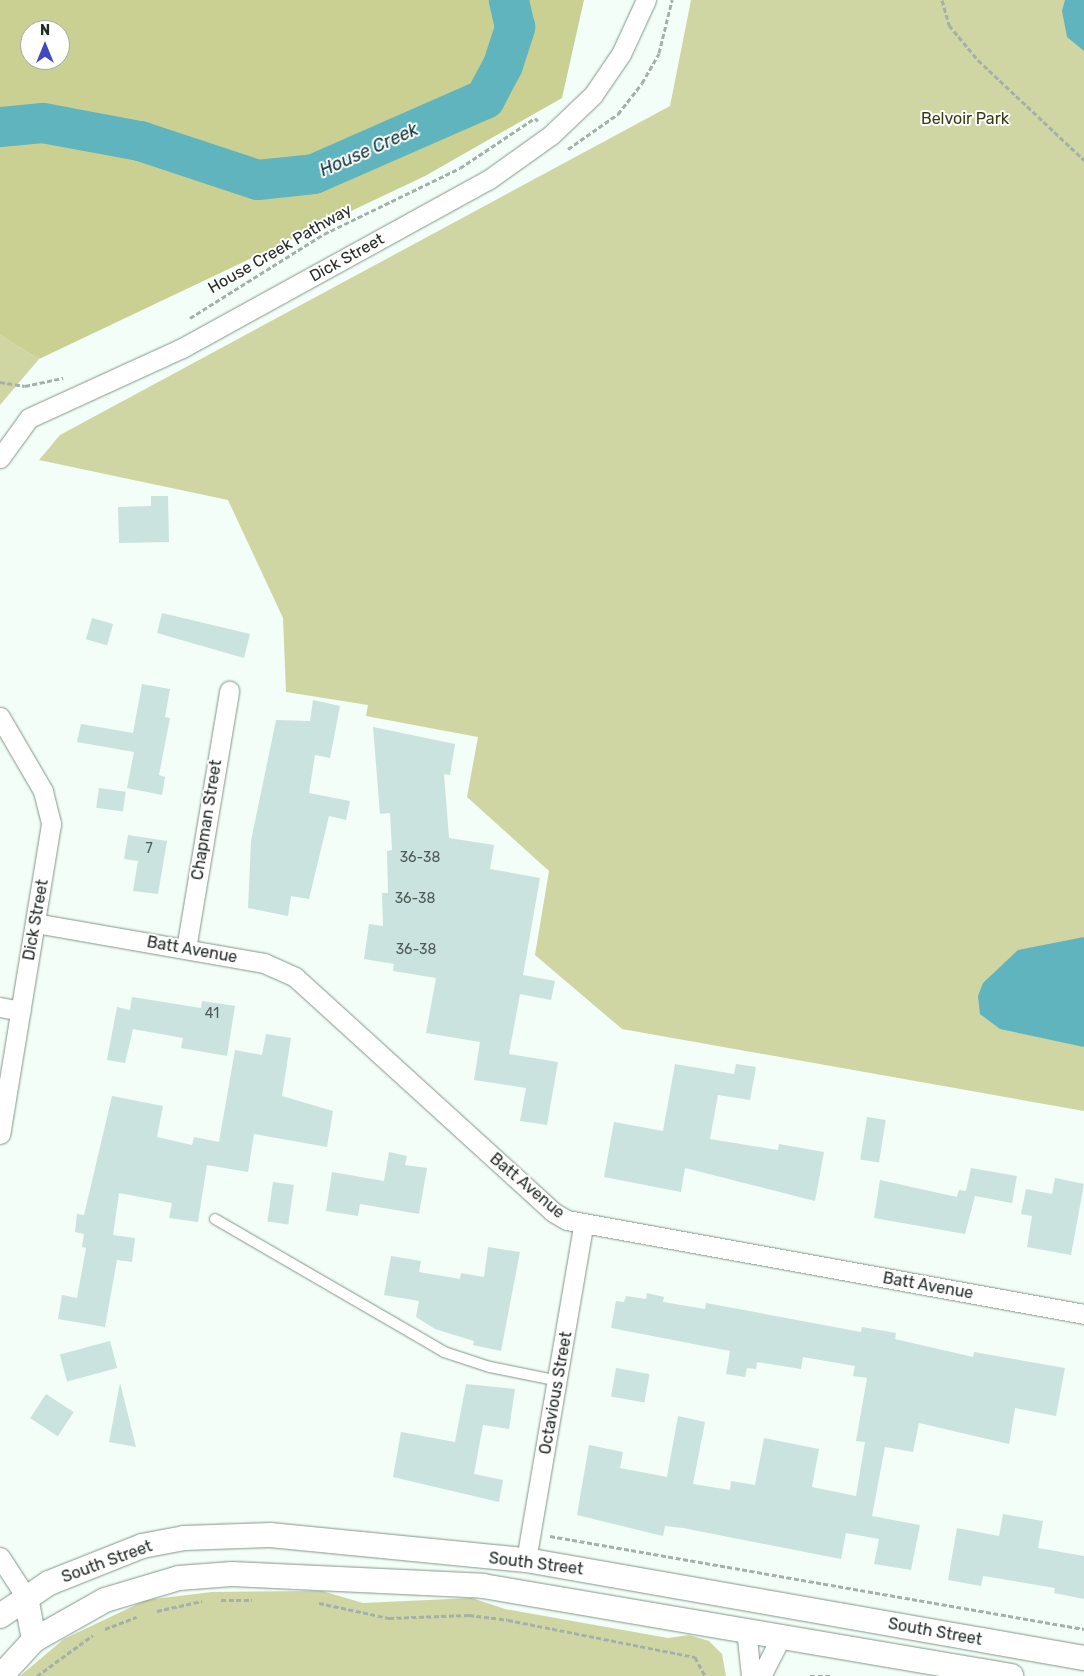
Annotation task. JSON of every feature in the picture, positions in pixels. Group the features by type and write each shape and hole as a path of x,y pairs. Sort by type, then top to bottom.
{"street":[{"name":"Dick Street","path":"0,458 29,418 182,348 488,180 551,135 593,95 621,54 646,0"},
{"name":"Chapman Street","path":"186,949 229,691"},
{"name":"Dick Street","path":"0,717 50,809 50,839 0,1134"},
{"name":"Batt Avenue","path":"35,923 264,963 295,977 553,1212 583,1225 1084,1314"},
{"path":"0,1007 21,1011"},
{"name":"Octavious Street","path":"526,1560 560,1381 583,1225"},
{"name":"South Street","path":"0,1616 26,1597 103,1561 184,1538 270,1535 526,1560 1084,1658"},
{"path":"0,1557 26,1597 34,1640"},
{"path":"519,1591 526,1560"},
{"name":"South Street","path":"1,1676 34,1640 105,1600 179,1578 305,1575 519,1591 782,1635 1010,1676"},
{"path":"751,1676 746,1629 768,1602 782,1635 761,1676"},
{"path":"0,1616 34,1640"}],"lane":[{"path":"214,1219 444,1352 490,1367 560,1381"}],"path":[{"path":"565,151 618,114 642,82 659,53 672,0"},
{"path":"942,0 949,25 978,60 1084,160"},
{"name":"House Creek Pathway","path":"182,323 324,234 460,168 535,118"},
{"path":"0,382 25,386 72,374"},
{"path":"531,1532 1084,1629"},
{"path":"152,1612 201,1601 262,1600"},
{"path":"309,1602 389,1618 469,1616 508,1620 695,1657 705,1676"},
{"path":"37,1676 71,1648 142,1615"},
{"path":"810,1676 830,1676"}],"green space":[{"path":"0,0 584,0 562,98 425,176 39,359 0,335"},
{"name":"Belvoir Park","path":"691,0 1084,0 1084,1111 622,1029 535,955 549,871 467,797 478,737 366,716 368,705 286,692 283,618 228,500 39,460 60,435 670,106"},
{"path":"0,335 39,359 0,405"},
{"path":"322,1591 363,1603 472,1598 505,1609 668,1638 689,1635 709,1641 722,1654 726,1676 20,1676 64,1639 146,1600 212,1592"}],"water":[{"path":"1065,0 1084,0 1084,51 1067,37 1062,11"},
{"path":"1084,937 1084,1047 1000,1029 980,1014 978,996 983,983 1018,950"}],"building":[{"path":"151,496 168,496 169,542 119,543 118,507 151,506"},
{"path":"162,613 250,634 244,658 157,633"},
{"path":"92,618 113,624 107,645 86,639"},
{"path":"142,684 170,689 165,717 170,718 159,775 165,777 162,795 127,788 134,752 77,742 81,724 133,733"},
{"path":"313,700 340,706 330,758 315,755 309,793 350,801 346,820 329,816 309,899 291,896 288,916 248,908 251,841 276,720 310,721"},
{"path":"373,727 455,744 450,775 444,774 449,838 494,845 490,869 540,878 523,975 555,981 551,1000 520,994 509,1054 558,1062 547,1125 520,1121 526,1088 474,1080 480,1042 426,1033 436,978 393,971 394,964 364,959 369,924 383,926 382,893 388,893 387,851 392,850 390,813 380,814"},
{"path":"99,788 126,792 123,812 96,808"},
{"path":"128,835 167,841 158,894 133,891 138,861 124,859"},
{"path":"132,997 201,1008 202,1001 235,1006 227,1056 181,1048 183,1038 133,1029 125,1063 107,1060 117,1007 130,1010"},
{"path":"266,1034 291,1038 282,1096 333,1111 327,1147 254,1134 248,1172 207,1165 198,1222 169,1218 172,1203 119,1193 113,1235 135,1238 132,1262 117,1260 105,1327 58,1319 62,1295 77,1298 86,1248 82,1247 84,1234 75,1232 77,1214 84,1215 112,1096 163,1106 157,1137 192,1145 194,1137 219,1142 235,1050 262,1055"},
{"path":"675,1064 734,1074 736,1064 756,1067 750,1100 718,1095 710,1139 778,1150 779,1144 824,1152 815,1201 685,1168 681,1192 604,1177 614,1122 663,1131"},
{"path":"867,1117 886,1120 879,1162 860,1159"},
{"path":"389,1152 407,1156 405,1165 427,1168 419,1214 360,1204 358,1216 326,1211 332,1172 384,1181"},
{"path":"971,1168 1017,1176 1012,1203 975,1196 965,1234 874,1218 880,1180 957,1197 959,1190 966,1191"},
{"path":"1055,1178 1084,1184 1071,1255 1027,1247 1032,1216 1021,1214 1026,1189 1052,1194"},
{"path":"273,1182 294,1185 288,1225 267,1222"},
{"path":"488,1247 520,1252 501,1351 473,1345 474,1341 435,1329 416,1317 419,1301 384,1295 391,1256 421,1261 419,1272 460,1279 461,1273 484,1277"},
{"path":"647,1293 664,1297 663,1302 705,1309 706,1303 861,1332 862,1327 896,1333 895,1339 973,1357 974,1352 1065,1368 1056,1416 1015,1408 1009,1444 919,1423 913,1452 885,1447 872,1516 920,1525 911,1570 874,1564 879,1539 846,1533 841,1559 683,1528 665,1526 663,1536 577,1515 589,1445 623,1452 620,1468 667,1477 678,1416 705,1422 693,1484 730,1490 731,1481 755,1485 764,1438 819,1449 812,1487 856,1496 865,1442 856,1441 867,1378 853,1376 855,1366 803,1357 801,1369 757,1362 756,1369 747,1368 745,1377 726,1374 730,1351 611,1328 616,1301 624,1302 626,1296 646,1299"},
{"path":"110,1341 117,1368 67,1382 60,1354"},
{"path":"616,1368 649,1374 644,1402 611,1397"},
{"path":"120,1383 136,1447 109,1442"},
{"path":"466,1384 515,1389 509,1429 483,1425 474,1474 503,1480 499,1502 393,1477 401,1432 455,1442"},
{"path":"46,1394 74,1412 58,1436 30,1418"},
{"path":"1003,1514 1043,1521 1038,1548 1084,1556 1084,1599 1054,1593 1055,1588 983,1576 981,1586 948,1580 957,1528 999,1536"}],"waterway":[{"name":"House Creek","path":"0,127 43,123 140,141 258,180 314,174 485,99 503,65 515,27 509,0"}]}
